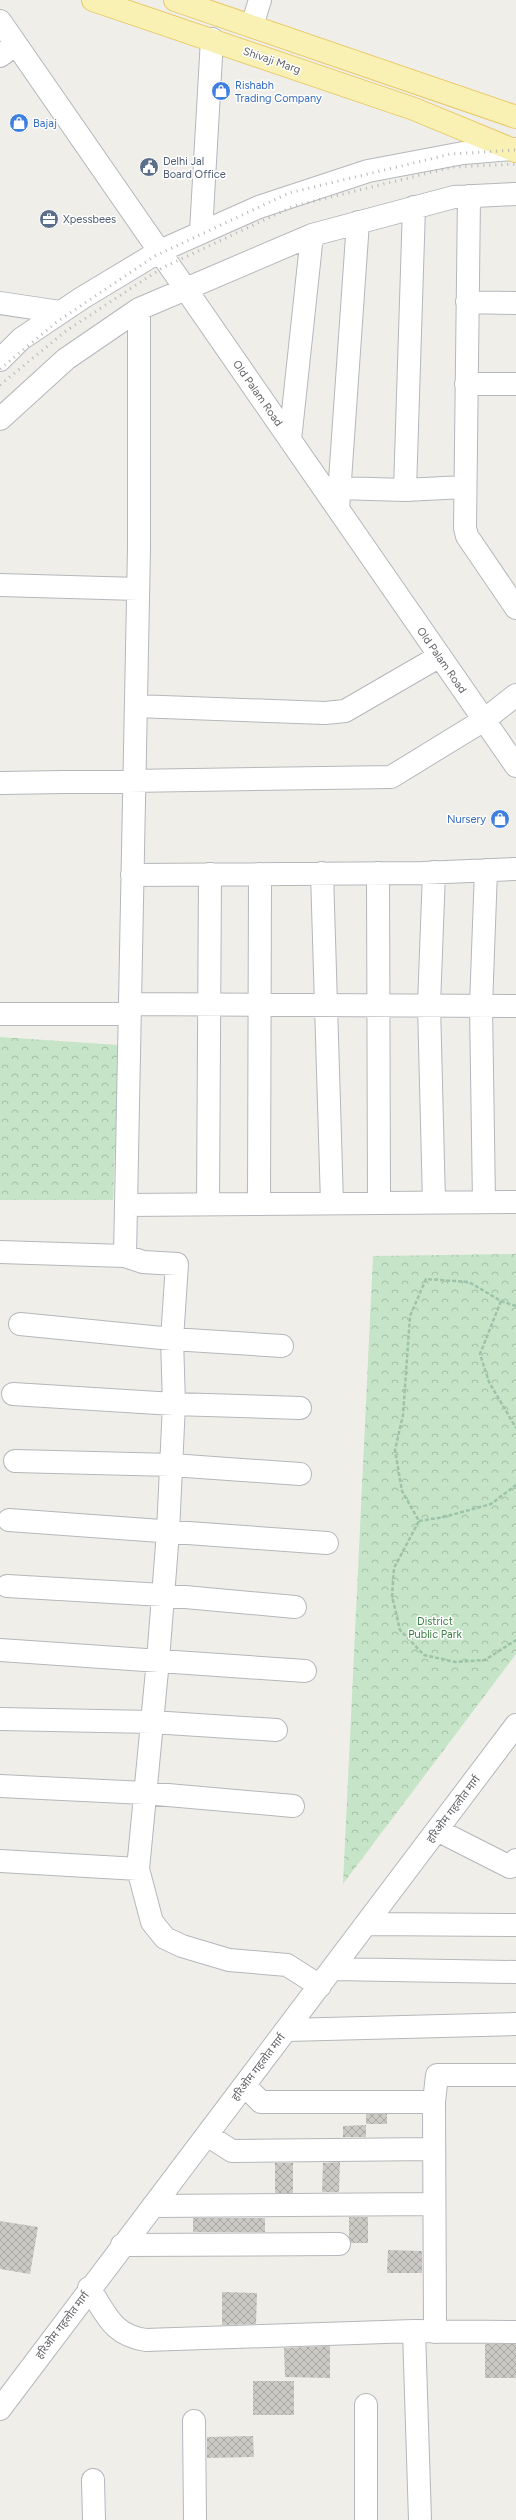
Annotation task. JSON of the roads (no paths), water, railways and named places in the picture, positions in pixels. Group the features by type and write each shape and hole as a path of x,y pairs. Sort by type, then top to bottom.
{"main road":[{"name":"Shivaji Marg","path":"93,0 212,39 414,109 515,150"},
{"path":"175,0 516,117"}],"street":[{"path":"252,26 260,0"},
{"name":"Old Palam Road","path":"0,21 7,51 160,251 290,440 339,498 440,656 516,766"},
{"path":"202,232 212,39"},
{"path":"0,360 21,339 60,312 160,251 259,207 368,171 463,153 515,150"},
{"path":"0,419 66,359 139,309 312,235 454,197 516,194"},
{"path":"470,196 464,515 467,536 516,608"},
{"path":"405,490 414,207"},
{"path":"358,222 339,498 405,490 464,487"},
{"path":"290,440 312,235"},
{"path":"467,302 516,303"},
{"path":"0,303 60,312"},
{"path":"125,1256 138,589 139,309"},
{"path":"466,384 516,384"},
{"path":"0,585 138,589"},
{"path":"136,706 325,713 345,711 440,656"},
{"path":"0,783 391,777 402,773 484,720 516,695"},
{"path":"132,875 378,873 516,869"},
{"path":"484,1202 481,1006 486,870"},
{"path":"434,872 429,1005 434,1202"},
{"path":"322,873 324,1005 332,1203"},
{"path":"378,873 379,1203"},
{"path":"208,1204 210,874"},
{"path":"259,1204 261,1004 260,874"},
{"path":"0,1014 210,1004 516,1006"},
{"path":"126,1205 516,1202"},
{"path":"0,1252 125,1256 143,1262 177,1264 172,1339 174,1404 168,1532 158,1660 138,1870 152,1922 165,1938 182,1946 229,1960 287,1965 320,1986"},
{"path":"20,1324 172,1339 282,1346"},
{"path":"13,1394 174,1404 300,1408"},
{"path":"15,1461 172,1465 300,1474"},
{"path":"9,1520 326,1543"},
{"path":"7,1586 163,1595 295,1607"},
{"path":"0,1650 305,1671"},
{"path":"0,1719 152,1722 276,1730"},
{"name":"हरिओम गहलोत मार्ग","path":"0,2409 89,2288 245,2086 516,1725"},
{"path":"0,1786 145,1793 293,1806"},
{"path":"437,1830 510,1867 516,1860"},
{"path":"0,1861 138,1870"},
{"path":"367,1924 516,1925"},
{"path":"333,1969 516,1972"},
{"path":"287,2030 516,2024"},
{"path":"435,2332 434,2102 437,2075 516,2075"},
{"path":"245,2086 261,2102 434,2102"},
{"path":"207,2135 232,2151 434,2149"},
{"path":"153,2206 434,2204"},
{"path":"122,2245 339,2244"},
{"path":"89,2288 118,2332 130,2338 141,2340 414,2331 516,2332"},
{"path":"414,2331 420,2520"},
{"path":"366,2405 366,2520"},
{"path":"194,2421 195,2520"},
{"path":"93,2480 94,2520"}],"railway":[{"path":"0,369 58,321 155,256 289,193 451,154 516,150"},
{"path":"0,385 66,331 162,268 294,206 453,167 516,164"}],"place":[{"name":"Rishabh Trading Company","path":"221,91"},
{"name":"Bajaj","path":"19,123"},
{"name":"Delhi Jal Board Office","path":"149,167"},
{"name":"Xpessbees","path":"49,219"},
{"name":"Nursery","path":"500,819"}],"park label":[{"name":"District Public Park","path":"435,1627"}]}
